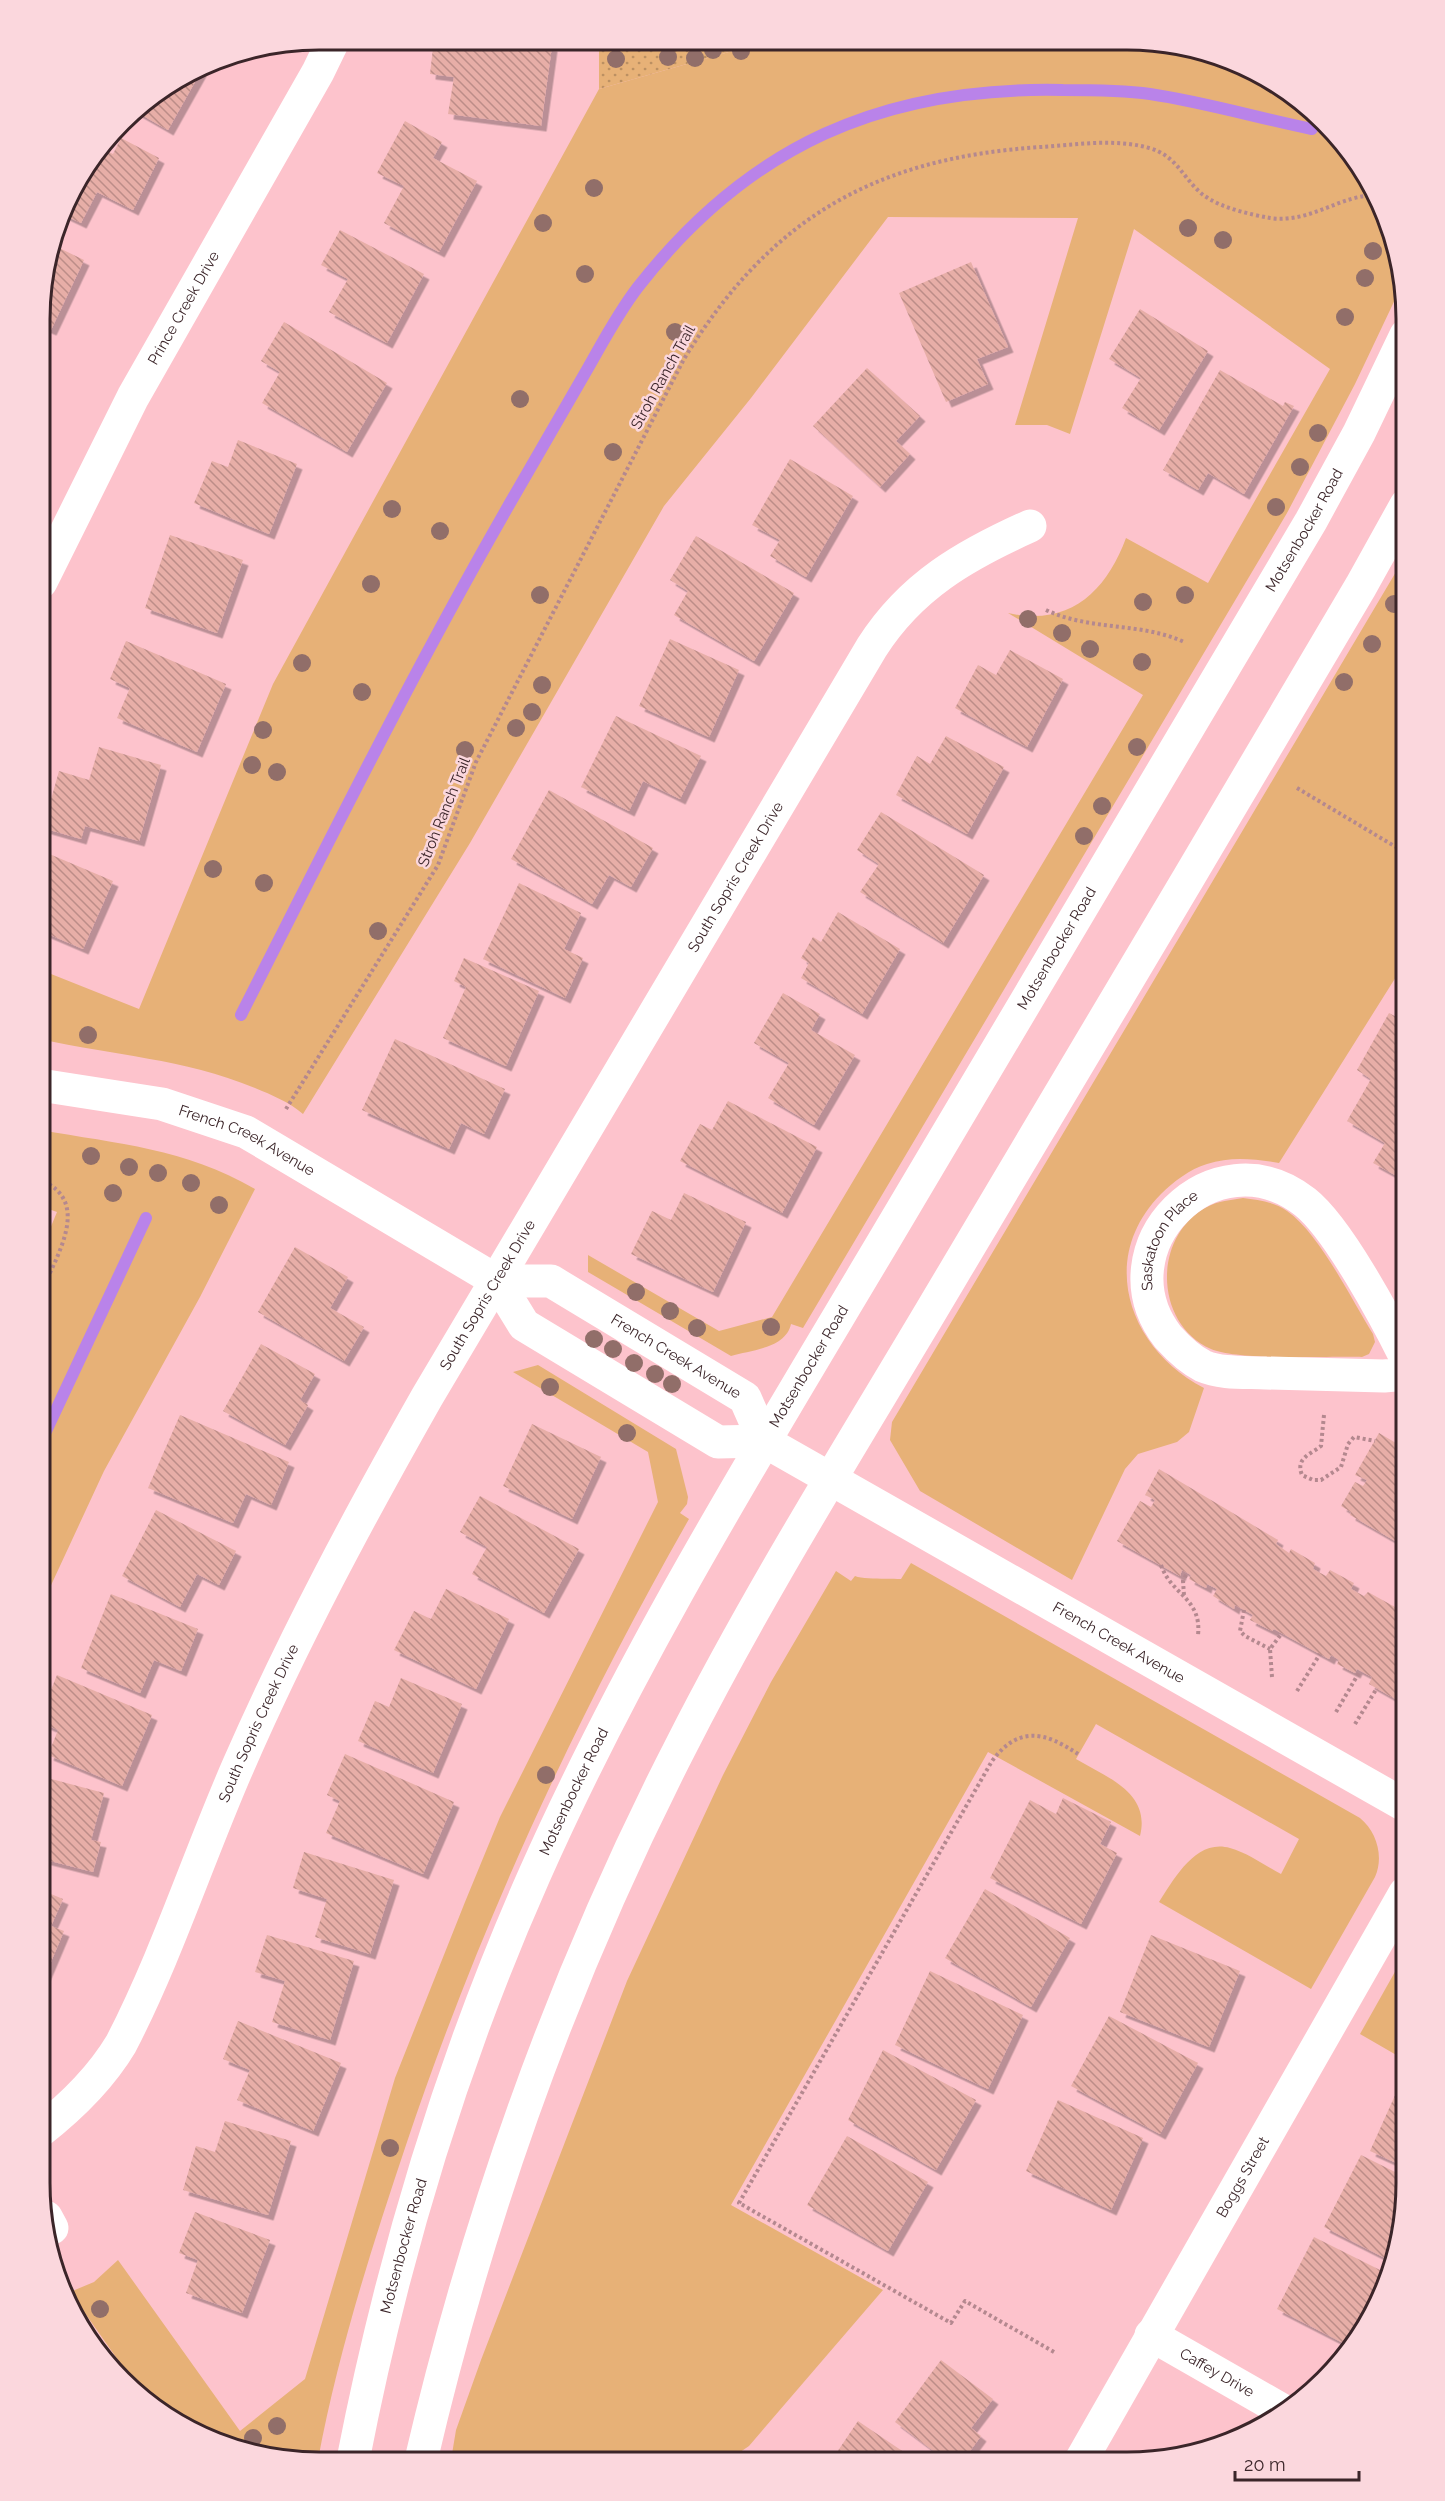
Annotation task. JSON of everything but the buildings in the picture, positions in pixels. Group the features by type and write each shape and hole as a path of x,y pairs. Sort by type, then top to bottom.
{"street":[{"name":"Prince Creek Drive","path":"50,564 133,397 329,50"},
{"name":"Motsenbocker Road","path":"355,2452 383,2321 418,2192 459,2061 536,1872 605,1727 666,1611 764,1441 1311,521 1359,433 1396,356"},
{"path":"423,2452 443,2366 471,2272 536,2073 582,1959 680,1748 795,1539 1361,586 1396,523"},
{"name":"South Sopris Creek Drive","path":"50,2122 84,2092 106,2067 121,2044 238,1765 306,1619 371,1495 882,631 908,600 937,575 975,551 1030,526"},
{"name":"French Creek Avenue","path":"50,1087 162,1104 246,1132 497,1281 524,1325 718,1442 764,1441 1396,1800"},
{"name":"Saskatoon Place","path":"1396,1341 1351,1263 1321,1218 1290,1193 1273,1185 1256,1181 1217,1183 1186,1199 1163,1224 1151,1254 1149,1294 1162,1329 1190,1358 1205,1367 1240,1372 1396,1375"},
{"name":"French Creek Avenue","path":"497,1281 551,1281 745,1398 764,1441"},
{"name":"Boggs Street","path":"1086,2452 1396,1910"},
{"name":"Caffey Drive","path":"1151,2335 1276,2406"}],"path":[{"name":"Stroh Ranch Trail","path":"286,1109 438,865 476,762 680,365 726,296 752,267 786,236 813,215 848,195 912,168 984,152 1036,147 1109,143 1150,148 1177,163 1207,197 1241,211 1272,218 1305,216 1366,197"},
{"path":"1046,610 1078,621 1162,633 1184,642"},
{"path":"1297,788 1396,847"},
{"path":"50,1185 68,1203 69,1218 50,1268"},
{"path":"1324,1415 1321,1446 1303,1458 1299,1466 1302,1475 1321,1480 1334,1473 1345,1462 1348,1444 1354,1437 1374,1441"},
{"path":"1161,1565 1169,1583 1184,1595 1199,1620 1198,1635"},
{"path":"1184,1595 1183,1581 1187,1573"},
{"path":"1244,1610 1240,1631 1245,1636 1270,1648"},
{"path":"1272,1677 1270,1648 1282,1633"},
{"path":"1297,1691 1320,1654"},
{"path":"1336,1713 1360,1671"},
{"path":"1355,1724 1377,1688"},
{"path":"1054,2352 965,2301 951,2323 738,2203 992,1761 1009,1743 1035,1734 1061,1743 1078,1754"}],"shaded area":[{"path":"599,50 736,50 599,89"},
{"path":"736,50 1144,50 1196,59 1245,77 1276,95 1304,116 1329,141 1350,169 1375,216 1386,249 1395,300 1355,384 1287,513 803,1328 791,1324 788,1332 775,1343 758,1350 731,1356 588,1272 588,1255 719,1331 772,1317 1143,695 1008,613 1030,616 1049,615 1067,610 1082,601 1108,574 1126,538 1208,583 1330,369 1134,229 1070,434 1047,425 1015,425 1078,218 888,217 751,398 664,506 470,843 303,1114 268,1093 201,1070 50,1041 50,974 139,1009 273,684 599,89"},
{"path":"1396,572 1396,977 1279,1163 1234,1159 1216,1161 1194,1169 1161,1194 1141,1219 1130,1246 1127,1274 1130,1301 1141,1327 1157,1350 1178,1371 1204,1388 1189,1432 1177,1442 1138,1454 1125,1469 1072,1580 920,1491 890,1440 892,1422"},
{"path":"50,1132 124,1144 177,1156 229,1175 255,1189 200,1297 104,1471 50,1587 50,1229 57,1212 50,1210"},
{"path":"1243,1198 1277,1205 1299,1221 1311,1235 1334,1268 1373,1334 1375,1342 1369,1354 1362,1357 1242,1355 1211,1349 1192,1337 1179,1320 1170,1301 1167,1280 1169,1258 1176,1238 1189,1220 1207,1207"},
{"path":"538,1365 676,1449 688,1497 687,1504 680,1513 689,1519 647,1594 569,1747 532,1825 465,1983 434,2064 368,2262 335,2380 320,2452 284,2449 249,2442 200,2424 169,2406 141,2385 124,2369 80,2306 73,2291 94,2282 118,2260 240,2431 305,2379 395,2078 465,1902 500,1817 658,1502 648,1452 513,1372"},
{"path":"911,1563 1360,1818 1371,1830 1377,1845 1379,1861 1375,1877 1311,1989 1159,1902 1187,1863 1207,1849 1218,1847 1237,1850 1281,1874 1299,1839 1096,1724 1076,1759 1112,1780 1132,1797 1139,1808 1142,1821 1140,1836 988,1752 731,2205 883,2290 749,2446 740,2452 452,2452 456,2430 481,2360 627,1981 723,1775 771,1682 836,1571 851,1581 855,1576 901,1579"},
{"path":"1396,1970 1396,2055 1360,2034"}],"waterway":[{"path":"241,1015 375,751 480,555 612,327 638,287 681,238 726,196 774,161 825,134 879,113 936,99 998,91 1085,90 1139,93 1190,101 1312,129"},
{"path":"50,1423 146,1218"}]}
